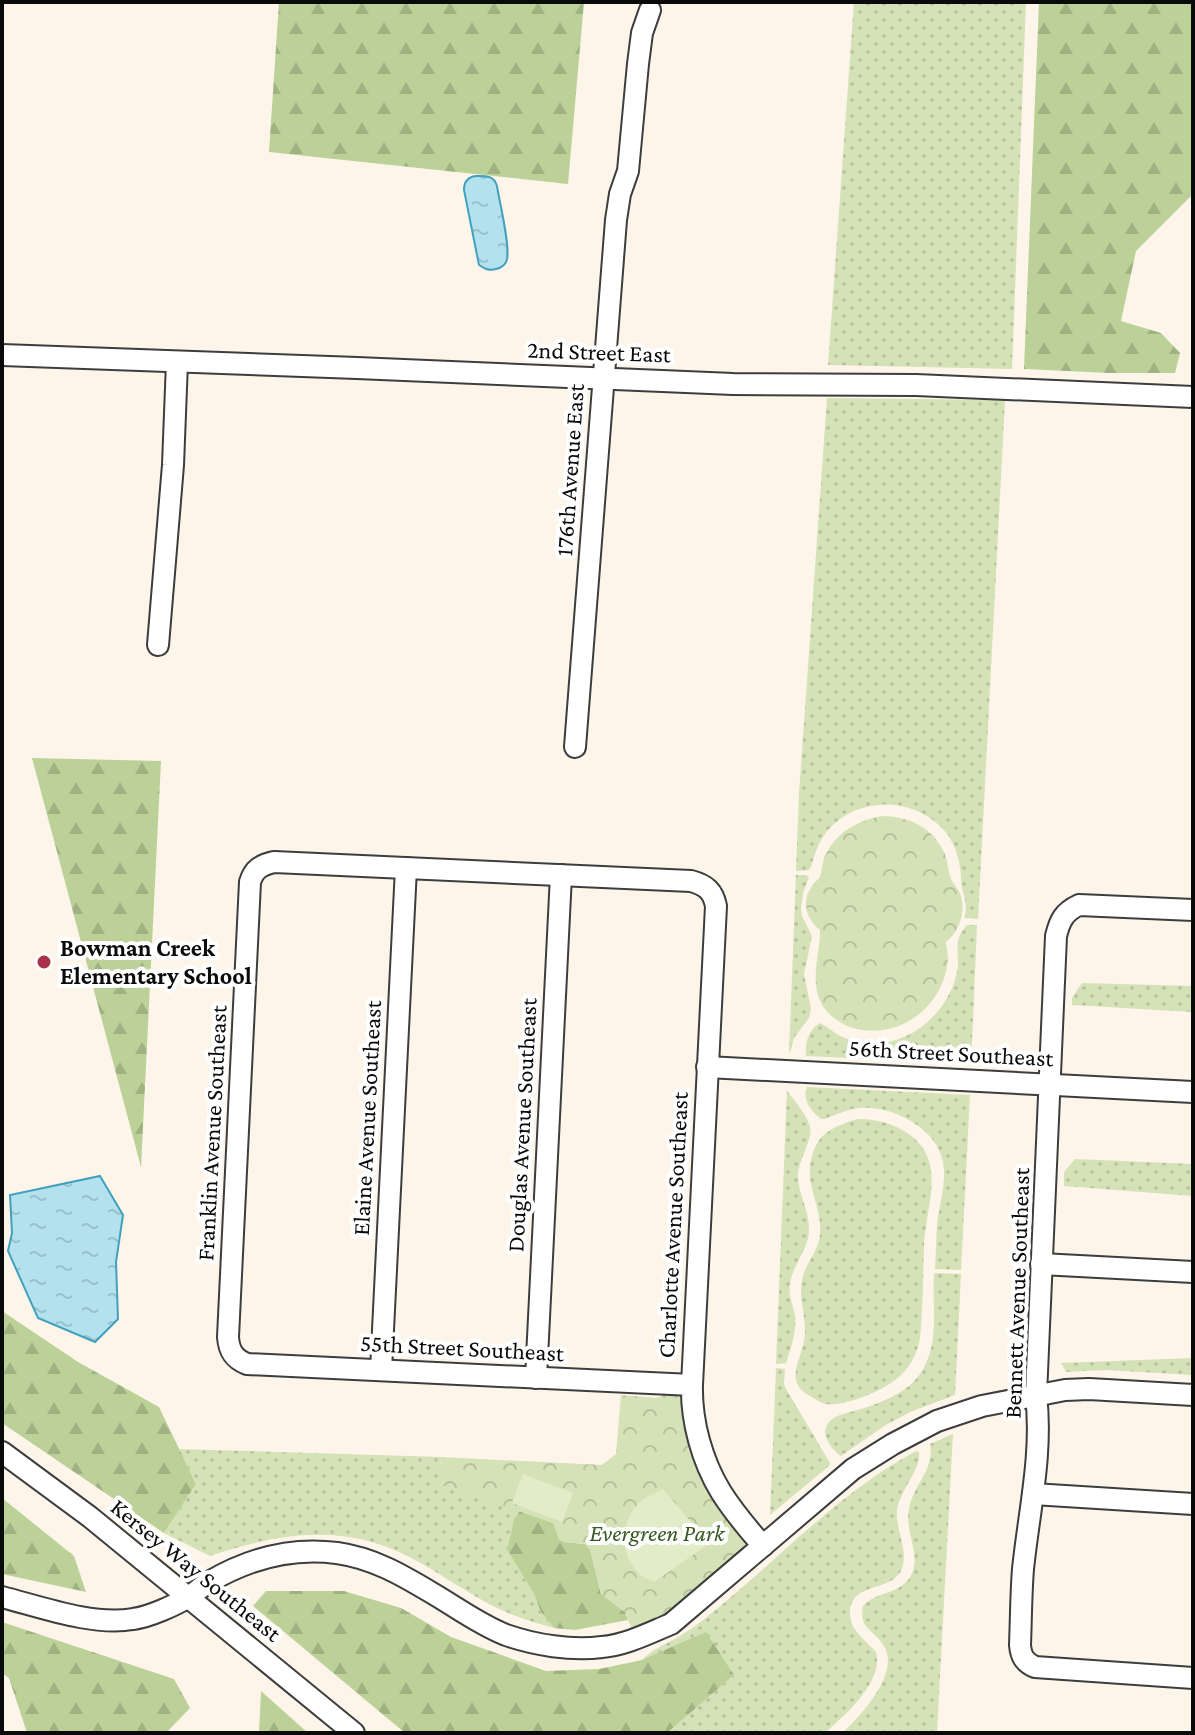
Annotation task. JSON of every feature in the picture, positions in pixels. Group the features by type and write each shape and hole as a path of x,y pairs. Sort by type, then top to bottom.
{"street":[{"name":"176th Avenue East","path":"575,747 616,220 628,171 640,48 644,22 650,10"},
{"name":"2nd Street East","path":"2,355 733,384 916,385 1193,397"},
{"path":"158,645 173,465 177,362"},
{"name":"Franklin Avenue Southeast","path":"232,1354 228,1345 252,873 258,867 274,862 406,868"},
{"path":"406,868 561,875"},
{"name":"Elaine Avenue Southeast","path":"381,1370 406,868"},
{"name":"Charlotte Avenue Southeast","path":"561,875 691,881 701,883 714,896 716,906 693,1412 707,1464 720,1491 763,1546"},
{"name":"Douglas Avenue Southeast","path":"536,1378 561,875"},
{"name":"Bennett Avenue Southeast","path":"1193,910 1079,905 1064,914 1056,936 1036,1395 1039,1422 1023,1570 1020,1645 1021,1655 1035,1667 1193,1678"},
{"name":"56th Street Southeast","path":"707,1067 1193,1092"},
{"path":"1041,1264 1193,1272"},
{"name":"55th Street Southeast","path":"232,1354 238,1361 247,1364 692,1385"},
{"path":"2,1597 68,1613 115,1620 133,1619 188,1598 218,1577 261,1559 282,1553 336,1553 377,1563 398,1573 505,1634 542,1645 603,1647 638,1638 671,1624 853,1469 937,1421 982,1406 1089,1389 1193,1395"},
{"name":"Kersey Way Southeast","path":"2,1452 90,1517 354,1733"},
{"path":"1033,1494 1193,1504"}],"green space":[{"path":"279,2 584,2 568,184 269,152"},
{"path":"854,2 1026,2 1012,369 828,365"},
{"path":"1039,2 1193,2 1193,194 1136,251 1121,321 1161,333 1180,353 1175,373 1024,369"},
{"path":"827,398 1005,400 978,919 965,918 960,865 948,835 936,822 906,807 873,805 842,818 823,838 811,867 796,871"},
{"path":"32,758 161,761 141,1167"},
{"path":"883,816 912,822 934,837 945,854 963,909 958,927 946,942 947,966 935,997 925,1009 898,1026 867,1031 840,1022 821,1003 816,981 820,930 811,921 806,904 834,841 856,824"},
{"path":"796,875 809,877 801,908 812,936 804,974 811,1009 789,1053"},
{"path":"967,925 977,925 971,1064 806,1056 808,1037 820,1023 847,1039 883,1043 917,1030 931,1019 951,989 957,972 959,937"},
{"path":"1082,983 1193,986 1193,1012 1072,1005 1072,998"},
{"path":"807,1087 970,1095 961,1270 935,1269 944,1170 939,1150 932,1139 911,1121 886,1110 855,1109 821,1119 808,1105"},
{"path":"787,1091 810,1127 810,1137 798,1174 809,1228 790,1284 795,1315 793,1339 786,1363 776,1364"},
{"path":"857,1119 893,1125 904,1131 918,1142 931,1168 920,1339 910,1364 894,1381 854,1400 826,1404 802,1391 796,1378 805,1333 802,1280 820,1235 811,1184 811,1162 817,1143 826,1133"},
{"path":"1075,1159 1193,1164 1193,1196 1064,1186 1064,1172"},
{"path":"935,1273 961,1274 955,1395 910,1412 841,1456 833,1449 826,1435 831,1420 892,1397 916,1379 928,1360 934,1324"},
{"path":"2,1311 78,1362 159,1407 196,1484 164,1533 2,1423"},
{"path":"1193,1358 1193,1375 1107,1370 1066,1372 1061,1363"},
{"path":"776,1368 785,1369 786,1389 830,1463 770,1515"},
{"name":"Evergreen Park","path":"670,1392 678,1393 685,1402 684,1421 698,1468 727,1515 745,1536 745,1548 670,1612 632,1630 625,1612 601,1594 590,1549 585,1544 559,1540 553,1523 438,1483 441,1457 602,1465 616,1454 621,1395 657,1398"},
{"path":"953,1434 937,1732 947,1733 842,1733 876,1694 887,1670 885,1648 865,1625 863,1606 900,1587 910,1577 915,1561 908,1518 911,1500 927,1470 930,1444"},
{"path":"179,1449 441,1457 439,1483 520,1511 514,1519 507,1550 533,1592 541,1612 554,1628 498,1609 417,1561 366,1540 340,1536 289,1537 210,1556 164,1533 196,1484"},
{"path":"916,1451 919,1452 917,1466 897,1510 904,1556 901,1571 889,1582 857,1595 852,1602 850,1611 854,1628 876,1652 874,1675 861,1697 825,1733 667,1733 734,1675 642,1660 701,1622 834,1507"},
{"path":"523,1474 573,1493 562,1522 512,1503"},
{"path":"663,1489 707,1541 707,1545 654,1582 643,1577 629,1560 625,1529 640,1502"},
{"path":"2,1498 74,1556 86,1592 2,1574"},
{"path":"520,1511 553,1523 564,1542 585,1544 590,1549 601,1594 625,1612 628,1620 575,1630 554,1628 541,1612 533,1592 507,1550 514,1519"},
{"path":"266,1591 344,1591 401,1608 451,1637 546,1671 599,1669 642,1660 706,1632 734,1675 667,1733 405,1733 253,1606"},
{"path":"2,1622 174,1679 190,1708 166,1733 27,1733 9,1678 2,1673"},
{"path":"261,1691 308,1733 259,1733"}],"water":[{"path":"476,176 489,177 497,186 507,256 503,266 494,270 479,265 464,190 467,180"},
{"path":"100,1176 123,1215 116,1262 118,1319 95,1342 38,1318 8,1251 12,1233 10,1195"}],"place":[{"name":"Bowman Creek Elementary School","path":"44,962"}]}
